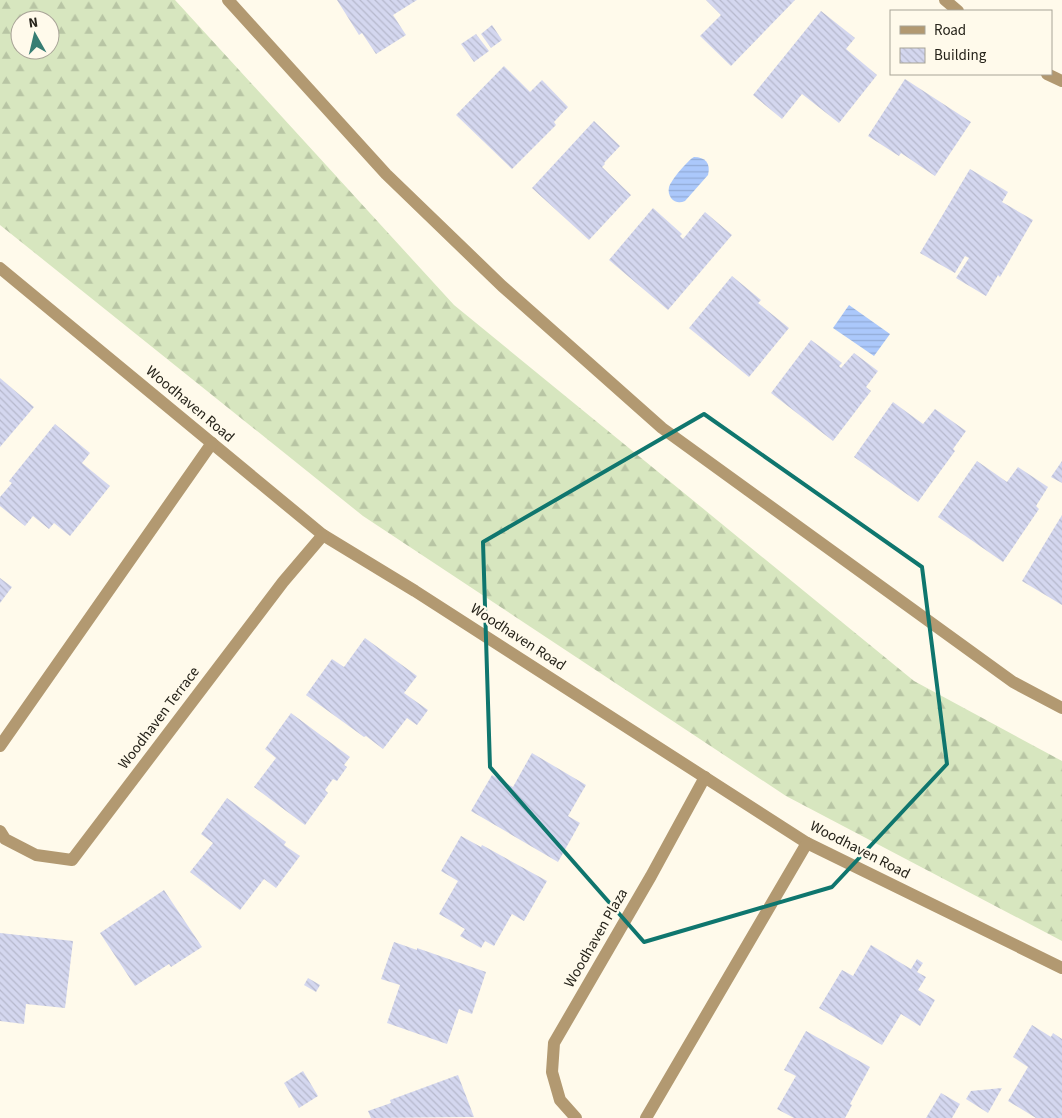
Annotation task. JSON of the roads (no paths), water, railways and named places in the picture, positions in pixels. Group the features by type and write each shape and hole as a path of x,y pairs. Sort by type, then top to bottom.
{"street":[{"path":"228,0 386,174 502,286 662,428 1013,682 1062,708"},
{"path":"945,0 957,10"},
{"path":"1049,75 1062,81"},
{"name":"Woodhaven Road","path":"0,268 323,535 415,591 807,843 1062,968"},
{"path":"0,746 212,443"},
{"name":"Woodhaven Terrace","path":"0,831 5,839 36,855 72,860 283,582 323,535"},
{"name":"Woodhaven Plaza","path":"576,1118 560,1100 552,1072 554,1044 651,876 705,777"},
{"path":"646,1118 807,843"}],"water":[{"path":"694,157 701,158 708,164 708,175 685,201 676,202 670,196 669,187 680,170"},
{"path":"849,305 890,334 874,356 833,328"}]}
